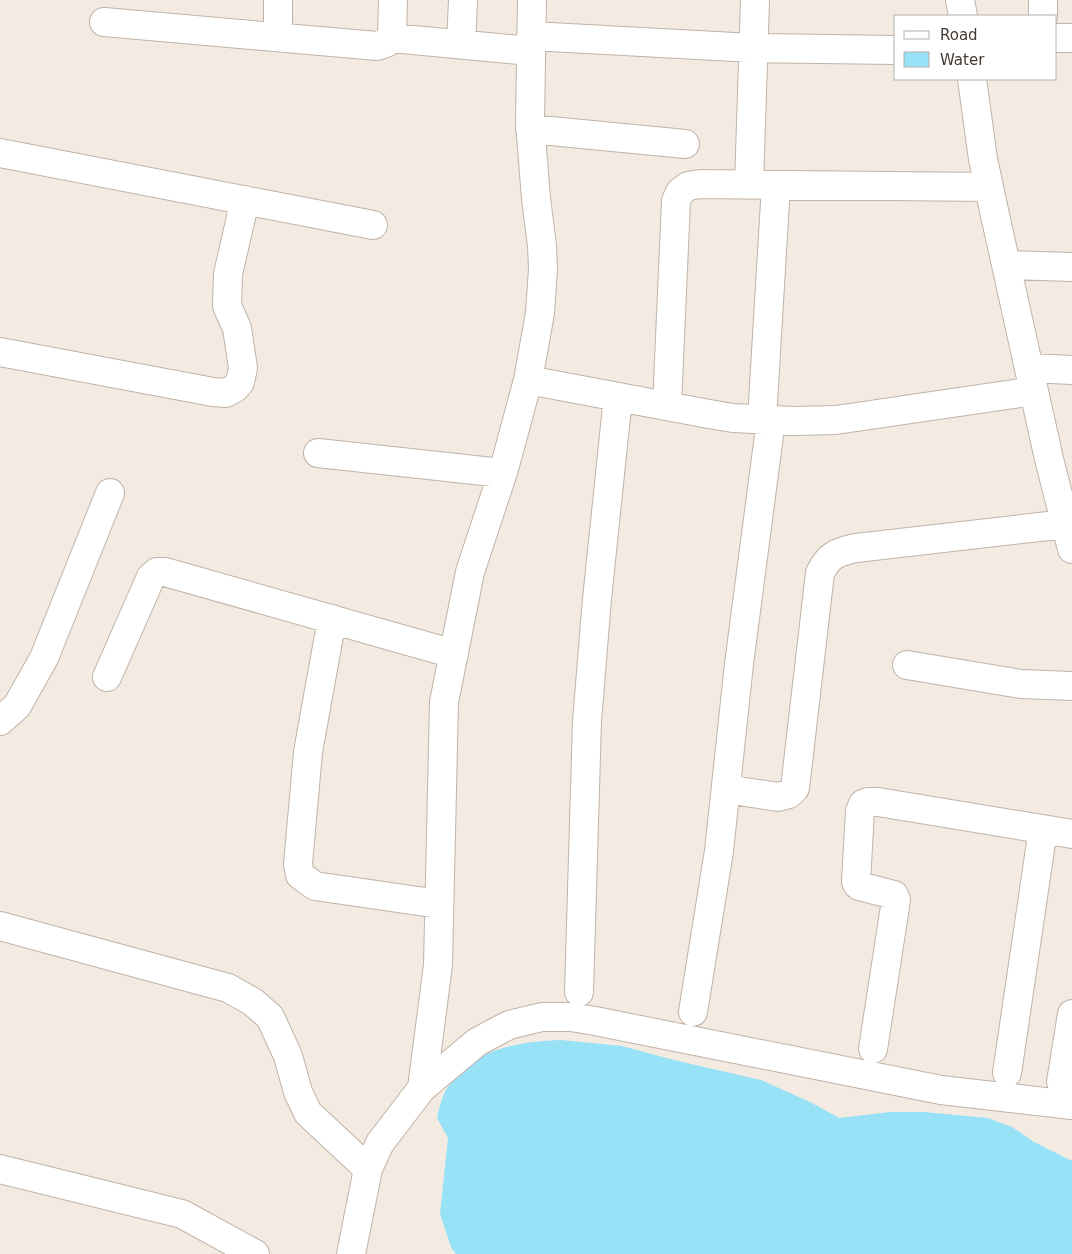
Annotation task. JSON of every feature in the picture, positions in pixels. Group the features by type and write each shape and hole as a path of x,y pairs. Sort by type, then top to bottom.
{"street":[{"path":"278,0 278,37"},
{"path":"392,38 393,0"},
{"path":"461,44 463,0"},
{"path":"422,1088 438,964 444,702 470,572 502,473 528,380 540,313 543,269 542,246 530,129 532,0"},
{"path":"749,184 755,0"},
{"path":"960,0 963,15"},
{"path":"1043,0 1043,15"},
{"path":"104,22 377,46 386,43 392,38 461,44 894,50"},
{"path":"1057,38 1072,38"},
{"path":"726,789 778,797 789,794 795,788 820,573 827,560 842,551 856,548 1069,537 1049,459 989,187 972,80"},
{"path":"530,129 686,144"},
{"path":"0,153 373,225"},
{"path":"667,406 676,201 680,192 688,186 700,184 749,184 989,187"},
{"path":"692,1012 719,851 766,420 776,185"},
{"path":"0,352 213,392 226,393 235,388 240,382 243,368 237,328 227,306 228,274 245,200"},
{"path":"1006,265 1072,268"},
{"path":"528,380 733,418 836,420 1072,370"},
{"path":"579,992 587,721 597,599 618,397"},
{"path":"318,453 502,473"},
{"path":"0,720 17,706 44,658 110,493"},
{"path":"107,678 151,577 157,572 165,572 454,654"},
{"path":"332,620 308,752 298,864 300,874 316,886 439,904"},
{"path":"907,665 1021,684 1072,686"},
{"path":"873,1049 896,900 894,895 859,886 856,882 860,811 863,804 878,802 1072,834"},
{"path":"1007,1073 1043,829"},
{"path":"0,926 228,988 253,1002 270,1017 288,1056 298,1092 308,1112 368,1169"},
{"path":"351,1254 368,1169 380,1143 422,1088 477,1042 509,1025 542,1018 571,1017 940,1090 1067,1094 1072,1014"},
{"path":"0,1169 182,1214 255,1254"}],"water":[{"path":"561,1040 622,1046 761,1080 810,1102 839,1118 890,1112 924,1112 988,1118 1012,1127 1034,1142 1072,1161 1072,1254 456,1254 451,1247 440,1214 448,1138 437,1118 445,1092 467,1066 481,1057 511,1046"}]}
